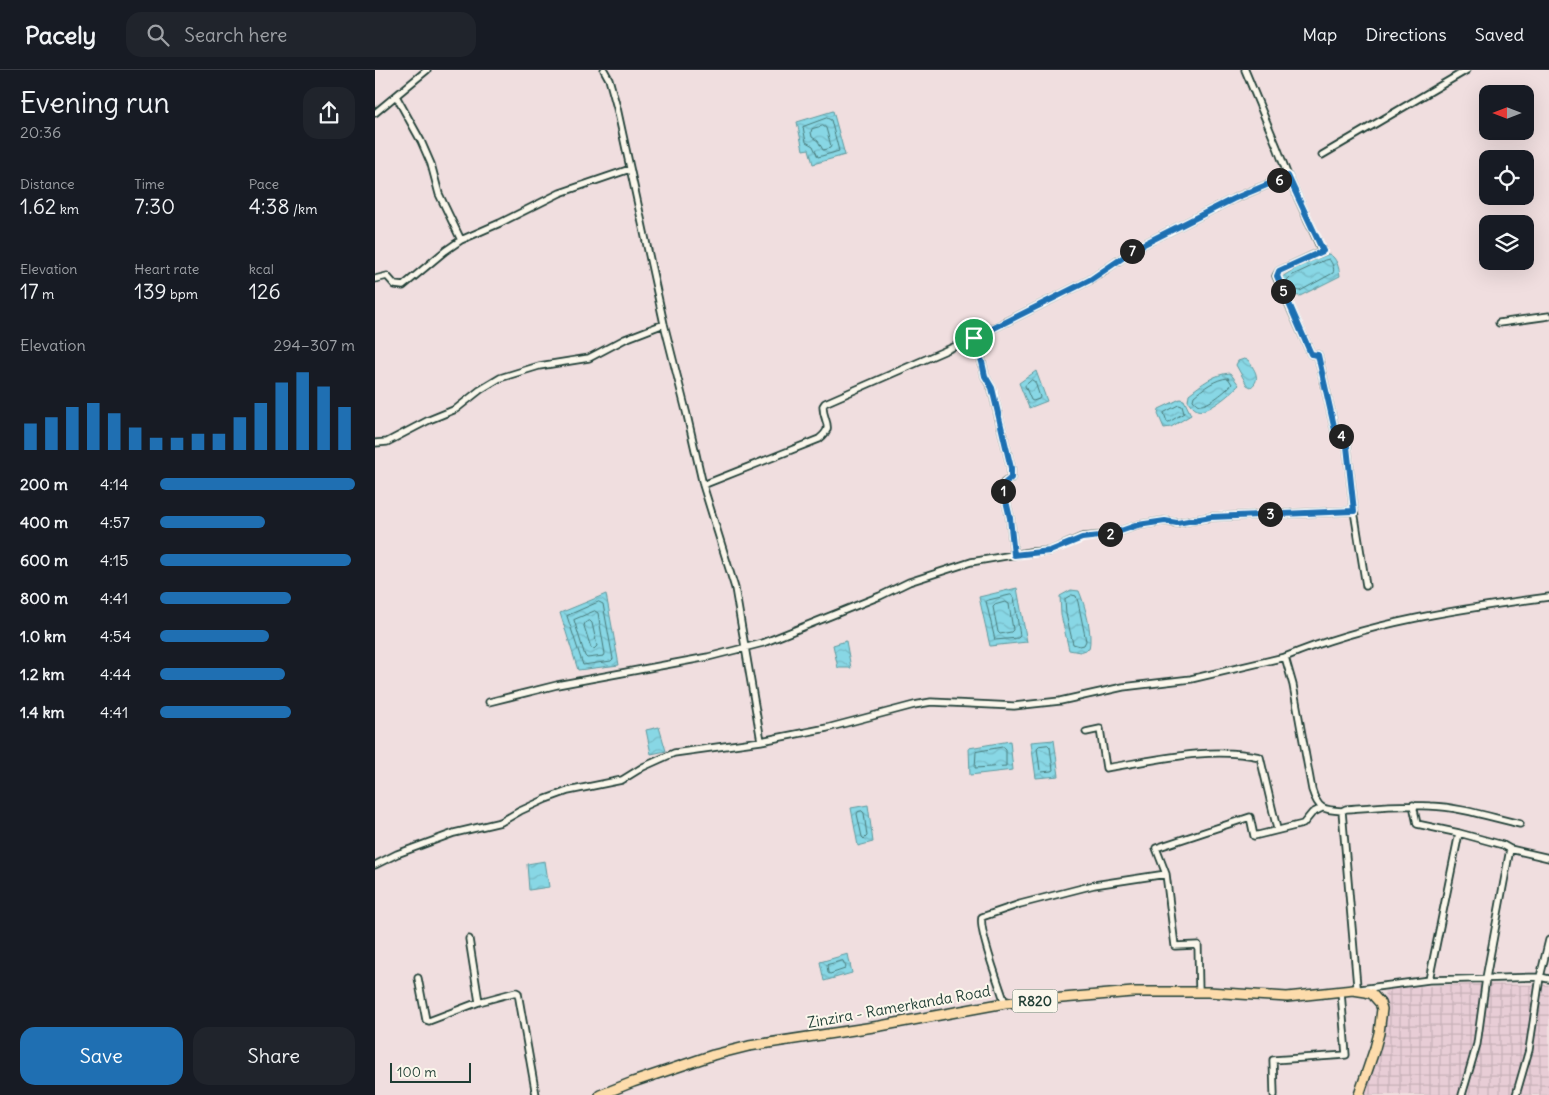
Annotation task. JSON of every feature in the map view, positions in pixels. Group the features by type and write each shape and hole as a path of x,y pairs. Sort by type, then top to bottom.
{"main road":[{"name":"Zinzira - Ramerkanda Road","path":"600,1095 713,1055 749,1046 1005,1004 1133,992 1199,992 1287,997 1353,990 1372,994 1380,1003 1382,1009 1377,1040 1359,1095"}],"street":[{"path":"375,113 427,70"},
{"path":"604,70 613,93 664,324 703,484 735,588 761,741"},
{"path":"1245,70 1288,176 1323,251 1279,271 1277,276 1311,354 1318,355 1336,435 1346,437 1365,586"},
{"path":"1322,155 1467,70"},
{"path":"396,96 431,164 439,194 461,240"},
{"path":"375,279 387,276 395,285 403,286 461,240 500,224 560,193 630,170"},
{"path":"703,484 819,440 827,433 828,428 823,410 825,403 974,338 1090,280 1140,246 1233,199 1288,176"},
{"path":"1499,323 1549,316"},
{"path":"375,443 387,442 429,420 456,409 480,390 500,378 539,366 589,358 625,339 664,324"},
{"path":"974,338 985,376 992,388 1011,468 1011,478 1005,483 1003,488 1010,518 1014,555"},
{"path":"489,702 557,685 708,657 763,643 881,596 909,582 971,562 1050,551 1082,538 1109,535 1138,525 1165,521 1177,523 1211,517 1354,511"},
{"path":"375,865 397,854 455,833 501,822 537,803 568,791 622,780 643,767 674,753 761,741 827,728 931,702 1014,706 1060,701 1123,687 1191,679 1285,657 1320,643 1377,626 1485,605 1549,597"},
{"path":"1285,657 1293,685 1312,790 1316,802 1322,808"},
{"path":"1086,732 1100,729 1106,768 1199,754 1239,752 1260,757 1277,829"},
{"path":"1413,805 1417,824 1459,833 1503,845 1510,849 1549,858"},
{"path":"1199,992 1198,945 1175,946 1165,874 1156,848 1250,817 1254,836 1303,824 1312,813 1322,808 1342,811 1345,809 1373,807 1431,806 1465,811 1520,824"},
{"path":"1342,811 1357,986 1353,990"},
{"path":"1429,980 1459,833"},
{"path":"1462,1095 1477,1044 1486,978 1510,849"},
{"path":"1005,1004 983,934 980,922 982,917 1020,904 1094,885 1165,874"},
{"path":"469,939 479,1002"},
{"path":"1516,1095 1529,1050 1540,977 1549,940"},
{"path":"1353,990 1429,980 1540,977 1549,980"},
{"path":"418,978 426,1020 429,1022 479,1002 516,992 519,995 536,1095"},
{"path":"1274,1095 1273,1060 1346,1055 1341,992"}],"shaded area":[{"path":"1477,984 1549,985 1549,1095 1363,1095 1380,1049 1385,988"}],"water":[{"path":"833,111 845,155 813,164 809,149 803,150 797,122"},
{"path":"1329,254 1336,261 1340,276 1300,296 1289,295 1282,277 1297,267"},
{"path":"1248,360 1256,374 1256,381 1251,387 1247,385 1236,365 1238,361"},
{"path":"1036,371 1047,401 1029,408 1019,383"},
{"path":"1230,373 1239,385 1213,406 1197,410 1188,401 1189,394 1208,380"},
{"path":"1180,399 1184,400 1191,415 1171,427 1164,428 1158,414 1159,409"},
{"path":"1017,588 1027,642 990,646 979,597"},
{"path":"1071,590 1079,591 1089,628 1089,649 1080,652 1069,650 1061,615 1060,596"},
{"path":"606,594 619,665 578,670 560,613"},
{"path":"846,641 851,668 838,668 833,645"},
{"path":"659,727 666,751 651,754 646,730"},
{"path":"1054,740 1059,776 1036,778 1031,742"},
{"path":"1010,741 1013,770 970,775 969,748"},
{"path":"868,805 873,842 858,846 851,808"},
{"path":"545,861 549,887 529,890 527,864"},
{"path":"848,954 852,973 824,981 820,962"}],"route":[{"path":"1288,176 1323,251 1279,271 1277,276 1311,354 1318,355 1336,435 1346,437 1354,511 1211,517 1177,523 1165,521 1138,525 1109,535 1082,538 1050,551 1014,555 1010,518 1003,488 1003,485 1011,478 1011,468 992,388 985,376 974,338 1090,280 1140,246 1233,199 1288,176"}]}
